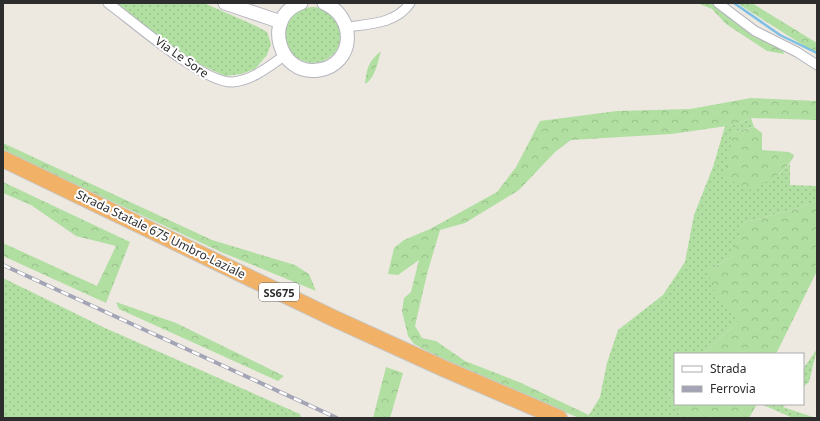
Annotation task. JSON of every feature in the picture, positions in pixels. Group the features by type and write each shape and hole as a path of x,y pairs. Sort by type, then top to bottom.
{"highway":[{"name":"Strada Statale 675 Umbro-Laziale","path":"3,159 333,318 445,369 559,418"},
{"name":"Strada Statale 675 Umbro-Laziale","path":"3,171 385,352 533,418"}],"street":[{"name":"Via Le Sore","path":"108,3 195,69 220,80 232,82 250,78 284,56"},
{"path":"225,3 281,22"},
{"path":"302,3 291,9 281,22 278,39 284,56 290,62 304,69 320,70 327,68 340,58 347,44 347,27 337,10 324,3"},
{"path":"347,27 384,22 405,10 410,3"},
{"path":"718,3 755,31 797,52 817,65"}],"green space":[{"path":"114,3 204,3 267,32 271,44 267,55 255,69 241,74 225,76 190,60"},
{"path":"697,3 712,3 736,21 783,50 784,54 767,51 726,24 712,9"},
{"path":"737,3 752,3 817,43 817,54"},
{"path":"307,7 319,7 329,11 337,19 341,29 341,41 337,51 329,59 319,63 307,63 297,59 289,51 285,41 285,29 289,19 297,11"},
{"path":"381,51 374,74 365,84 369,66 373,59"},
{"path":"751,98 817,101 817,120 751,118 734,125 671,134 571,140 555,152 519,190 465,223 440,230 427,274 415,326 422,338 436,341 465,361 519,382 591,416 592,418 579,418 464,370 414,344 408,336 402,311 404,298 411,292 419,260 398,275 388,274 394,248 404,240 430,229 497,192 516,167 540,121 617,111 690,109"},
{"path":"751,118 754,127 733,132 779,174 790,164 790,185 817,186 817,201 792,210 742,223 740,237 731,257 708,271 739,321 704,353 674,353 674,387 668,394 682,418 591,418 589,415 600,397 607,363 618,330 663,295 685,262 694,215 713,167 725,126 734,125"},
{"path":"754,127 762,133 762,150 789,152 794,155 791,162 781,172 750,190 725,177 733,132"},
{"path":"3,143 212,240 295,265 309,274 316,291 221,252 3,151"},
{"path":"3,182 130,242 106,303 3,256 3,243 97,286 116,246 76,236 31,205 3,193"},
{"path":"817,201 817,271 776,353 704,353 739,321 713,289 708,271 731,257 739,237 742,223 792,210"},
{"path":"3,278 105,328 300,414 301,418 3,418"},
{"path":"116,302 176,323 284,376 278,381 119,309"},
{"path":"817,349 809,382 804,386 804,368"},
{"path":"386,367 403,373 390,418 373,418"},
{"path":"674,387 674,404 668,394"},
{"path":"674,405 756,405 749,418 682,418"},
{"path":"763,405 784,405 783,407 816,418 793,418"}],"waterway":[{"path":"734,3 780,35 817,53"}],"railway":[{"path":"3,265 337,418"}]}
